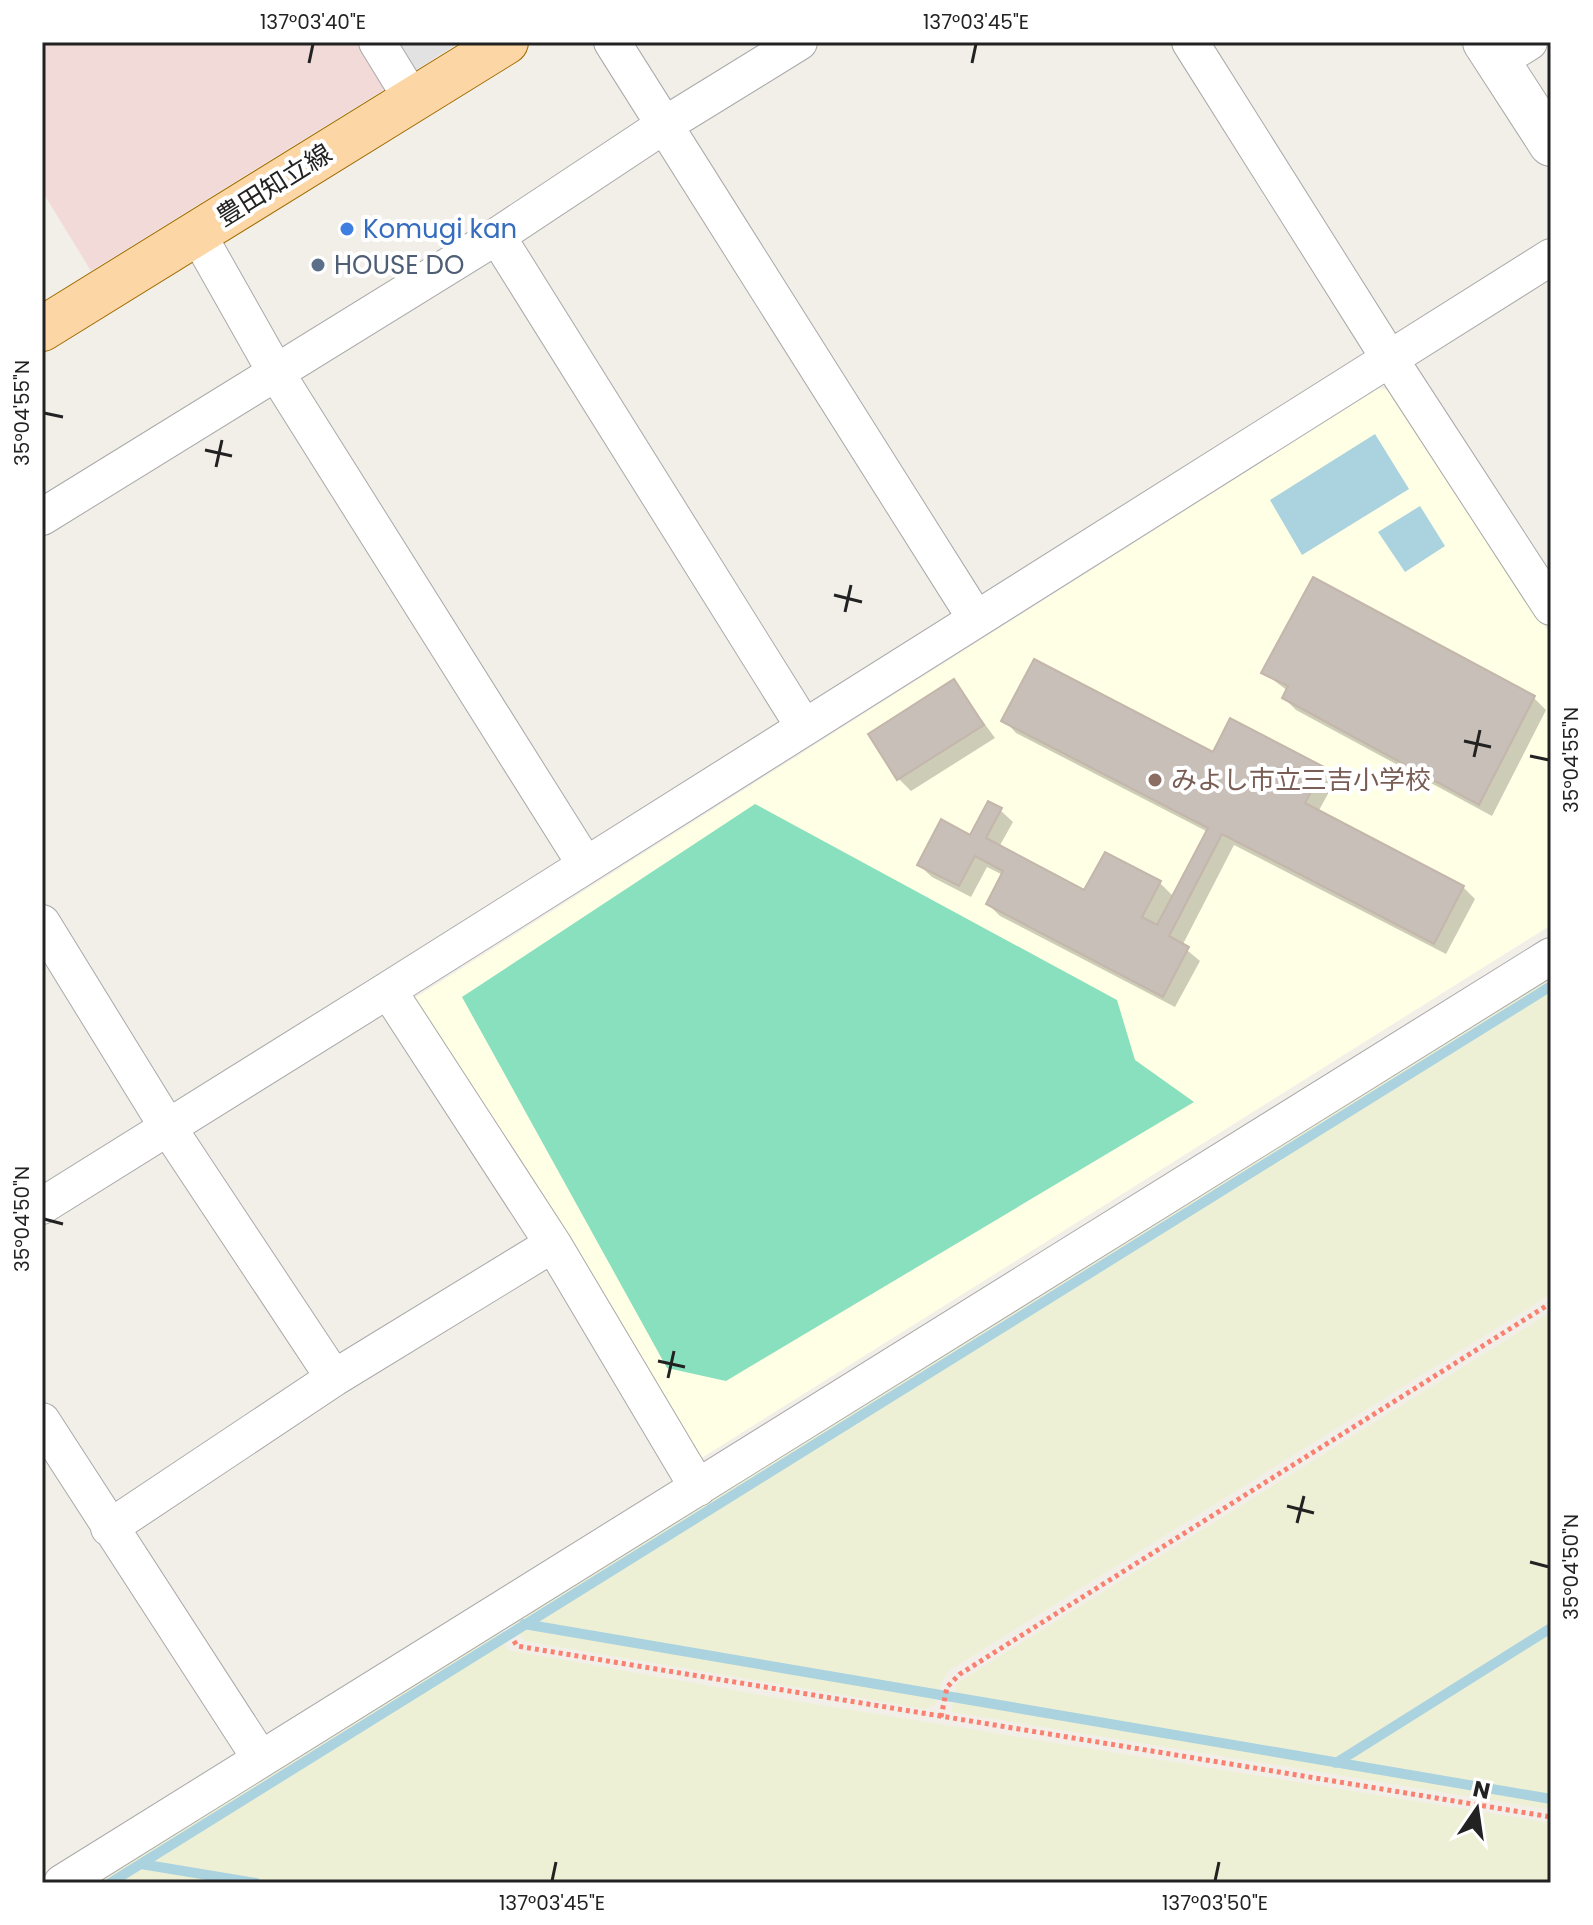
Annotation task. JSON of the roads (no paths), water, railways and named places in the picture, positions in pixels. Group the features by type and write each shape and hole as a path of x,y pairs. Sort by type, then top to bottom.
{"main road":[{"name":"豊田知立線","path":"42,329 506,42"}],"street":[{"path":"377,42 412,99"},
{"path":"612,42 976,619"},
{"path":"42,517 497,236 666,124 799,42"},
{"path":"1190,42 1551,607"},
{"path":"1504,48 1551,144"},
{"path":"197,233 275,371 585,864"},
{"path":"497,236 804,727"},
{"path":"42,1206 1391,361 1551,257"},
{"path":"42,923 167,1126 334,1378"},
{"path":"62,1883 1551,956"},
{"path":"388,990 553,1244 698,1488"},
{"path":"109,1528 334,1378 553,1244"},
{"path":"42,1421 260,1758"}],"water":[{"path":"1375,434 1409,489 1302,555 1270,500"},
{"path":"1420,506 1445,546 1405,572 1378,532"}],"waterway":[{"path":"110,1883 1551,986"},
{"path":"524,1624 1551,1799"},
{"path":"1336,1763 1551,1628"},
{"path":"141,1864 256,1883"}],"place":[{"name":"Komugi kan","path":"347,229"},
{"name":"HOUSE DO","path":"318,265"},
{"name":"みよし市立三吉小学校","path":"1155,780"}]}
